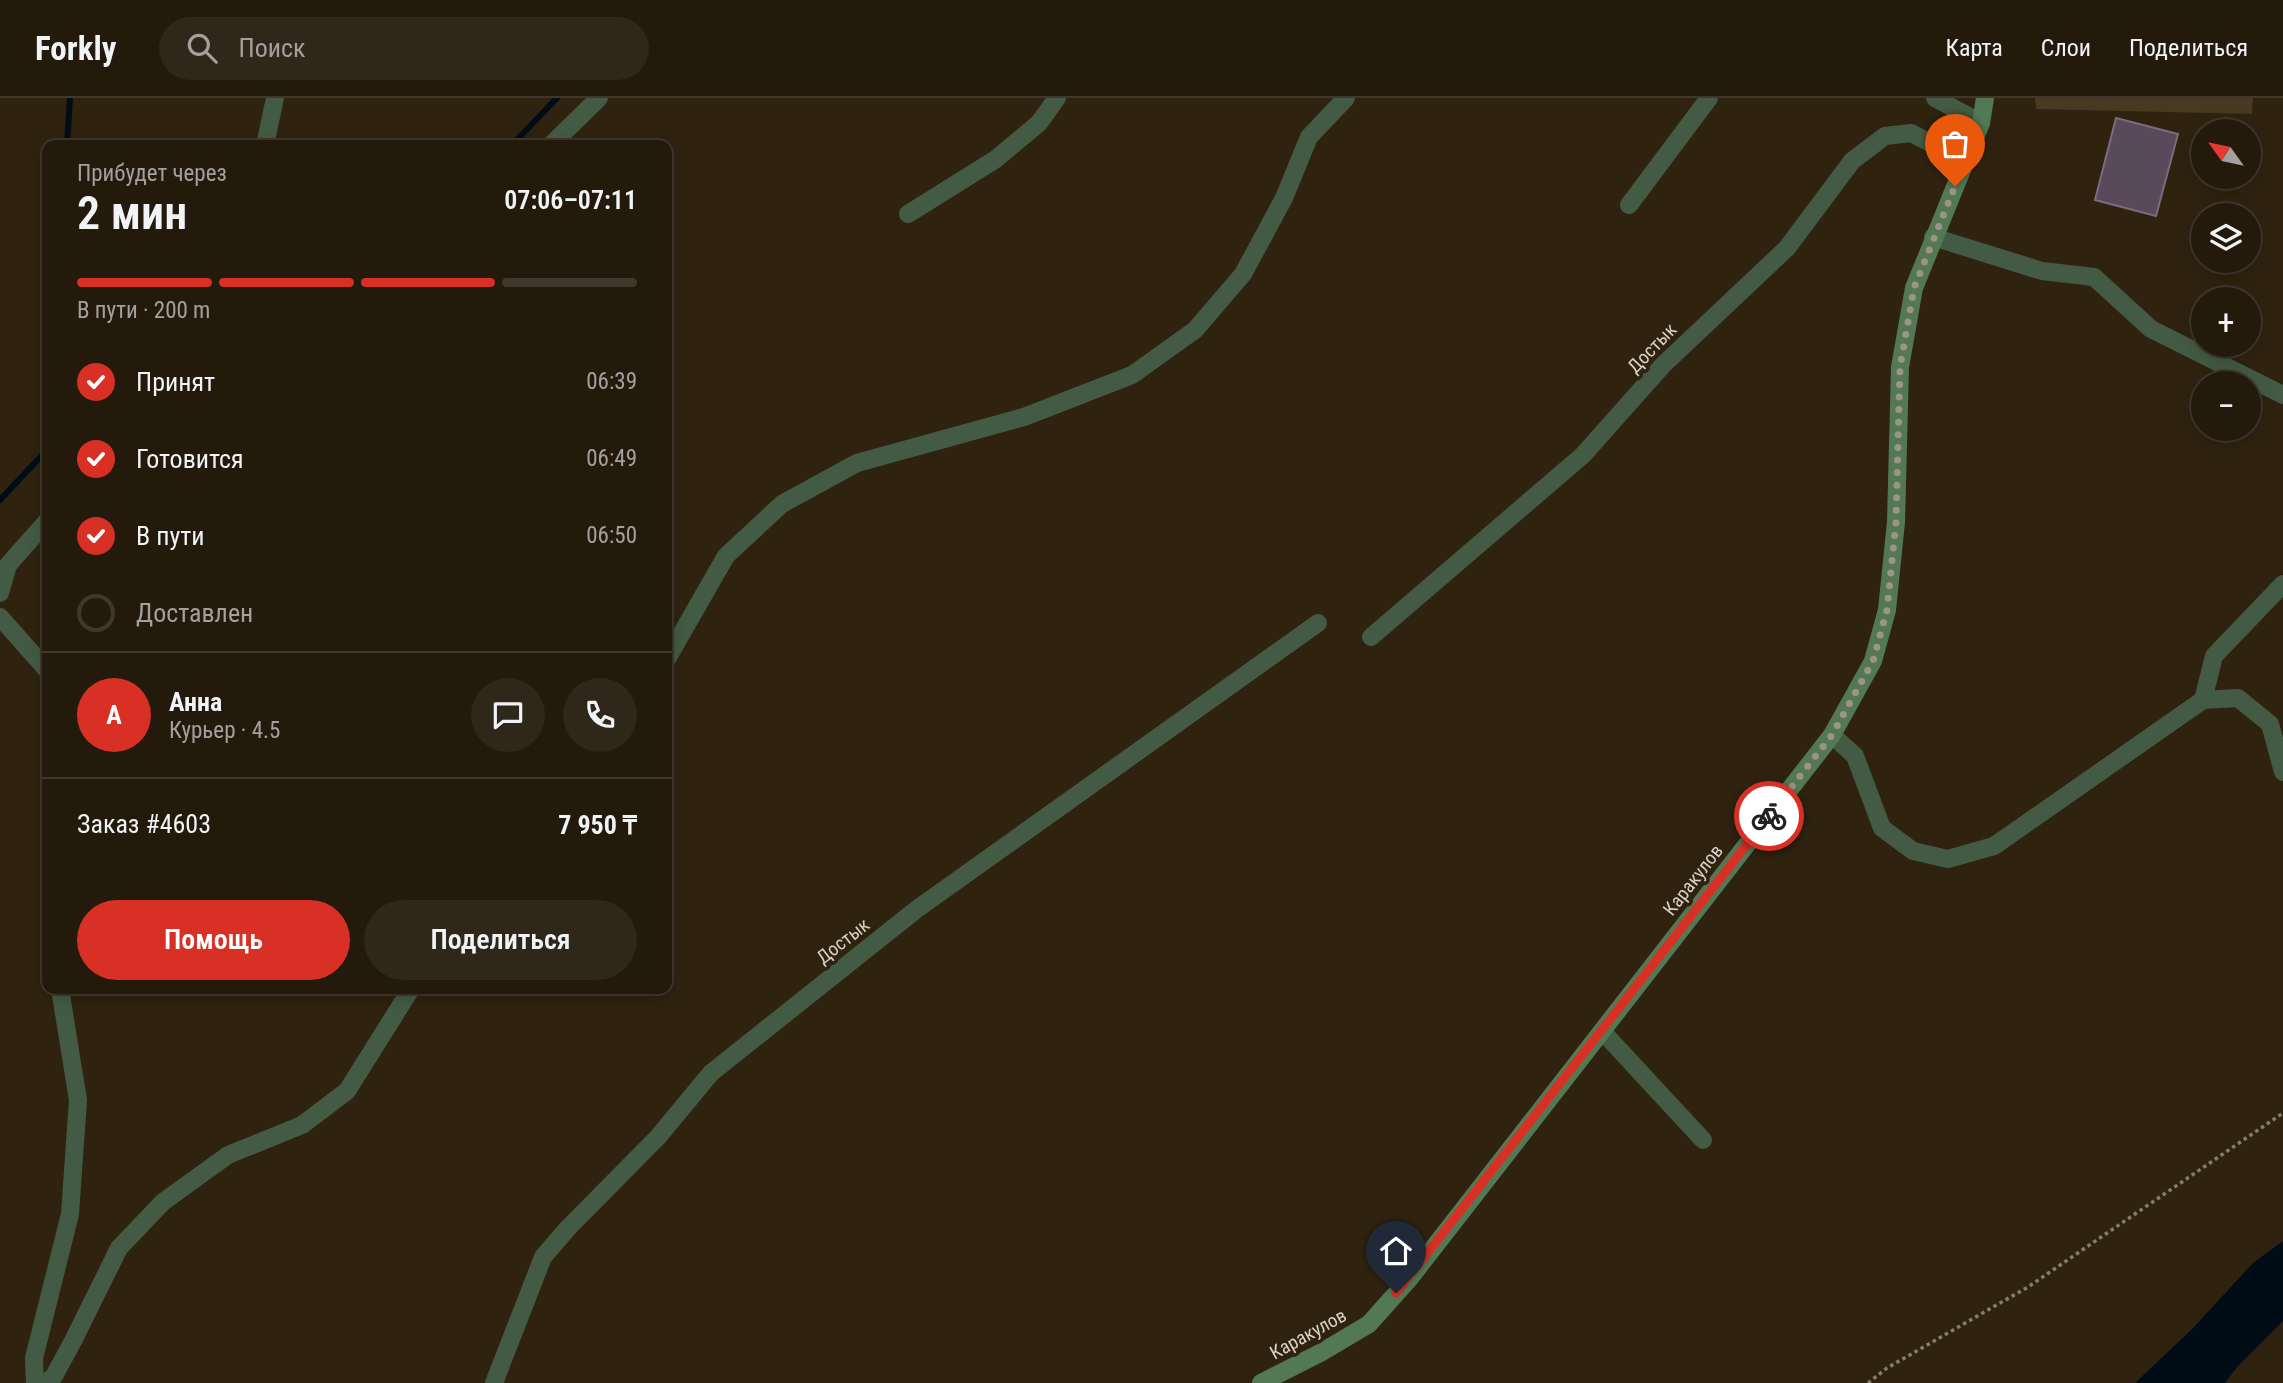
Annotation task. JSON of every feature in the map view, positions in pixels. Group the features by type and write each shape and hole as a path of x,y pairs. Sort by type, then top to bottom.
{"main road":[{"name":"Каракулов","path":"1261,1383 1322,1353 1369,1324 1410,1278 1832,735 1873,661 1887,610 1896,522 1900,367 1914,288 1981,123 1985,98"}],"street":[{"path":"266,140 275,98"},
{"path":"556,140 599,98"},
{"path":"908,214 996,159 1039,123 1057,98"},
{"path":"672,651 726,556 782,504 857,463 1024,417 1132,375 1195,330 1243,274 1284,198 1309,137 1346,98"},
{"path":"1629,205 1709,98"},
{"path":"1936,98 1981,123"},
{"name":"Достык","path":"1371,637 1583,455 1662,365 1787,248 1852,161 1885,136 1911,133 1966,161"},
{"path":"1933,237 2042,271 2094,277 2151,329 2283,395"},
{"path":"0,593 8,565 42,527"},
{"path":"2203,700 2214,656 2283,584"},
{"path":"0,617 42,664"},
{"name":"Достык","path":"494,1383 543,1257 568,1227 658,1137 711,1073 918,909 1318,623"},
{"path":"1832,735 1855,756 1882,828 1913,851 1948,859 1994,846 2203,700 2238,698 2270,724 2283,772"},
{"path":"35,1383 34,1358 70,1214 79,1100 61,994"},
{"path":"54,1381 119,1248 163,1202 228,1154 302,1125 346,1091 408,994"},
{"path":"1602,1031 1703,1140"}],"path":[{"path":"1868,1383 1887,1368 2028,1287 2283,1114"}],"shaded area":[{"path":"2035,98 2253,98 2252,114 2036,109"},
{"path":"2283,1241 2283,1321 2238,1366 2225,1383 2135,1383 2193,1328 2253,1263"}],"building":[{"path":"2116,118 2178,134 2156,216 2095,200"}],"waterway":[{"path":"67,140 70,98"},
{"path":"517,140 557,98"},
{"path":"0,500 42,455"}],"way so far":[{"path":"1769,816 1832,735 1873,661 1887,610 1896,522 1900,367 1914,288 1955,186"}],"route":[{"path":"1396,1293 1769,816"}]}
